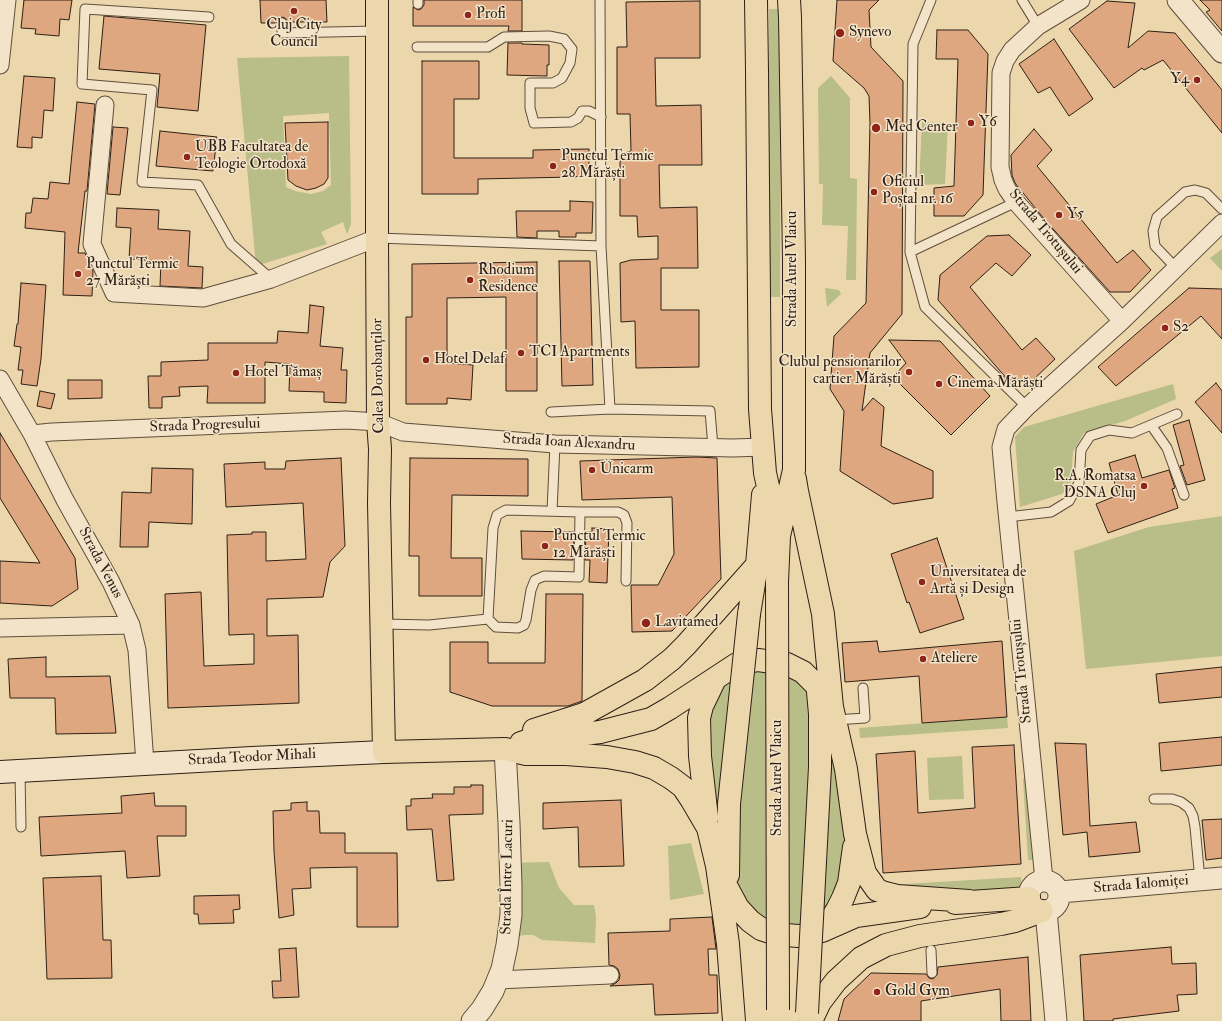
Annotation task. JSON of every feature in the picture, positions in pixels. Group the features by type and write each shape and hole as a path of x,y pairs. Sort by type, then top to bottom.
{"main road":[{"name":"Calea Dorobanților","path":"377,0 378,422 380,449 379,503 384,752"},
{"name":"Strada Aurel Vlaicu","path":"756,0 758,79 760,409 765,474 779,536"},
{"name":"Strada Aurel Vlaicu","path":"778,1016 777,582 779,536 794,470 794,261 789,0"},
{"path":"794,470 797,492 823,614 834,714 846,769 855,834 865,873 877,890 885,894 1039,907"},
{"path":"728,891 729,804 749,614 757,565 765,474"},
{"path":"501,749 525,733 584,714 645,680 672,660 757,565"},
{"path":"501,749 527,741 600,732 651,719 737,664 758,660 788,664 803,672 817,686 834,714"},
{"path":"717,676 708,691 702,706 698,729 708,828 717,866 728,944 734,1021"},
{"path":"808,1018 820,767 820,714 817,686"},
{"path":"501,749 526,754 607,757 635,762 654,768 683,787 708,828"},
{"name":"Strada Teodor Mihali","path":"10,772 384,752 501,749"},
{"path":"798,936 816,931 829,922 838,910 849,883 855,834"},
{"path":"717,866 728,891 738,908 755,925 773,933 798,936 822,931 856,916 969,901"},
{"path":"808,1018 836,980 861,958 886,945 920,936 1008,922 1039,907"}],"street":[{"path":"0,65 7,0"},
{"name":"Strada Trotușului","path":"1081,0 1038,26 1012,50 1004,61 1001,73 1000,166 1002,180 1016,202 1122,321"},
{"path":"1178,0 1222,52"},
{"path":"105,104 92,244 114,293 203,298 271,279 377,238"},
{"name":"Strada Trotușului","path":"1052,886 1007,517 1001,447 1006,429 1027,407 1122,321 1222,223"},
{"name":"Strada Venus","path":"0,379 32,434 65,500 111,582 131,625 137,650 145,764"},
{"name":"Strada Progresului","path":"32,434 346,420 378,422"},
{"name":"Strada Ioan Alexandru","path":"378,422 403,432 554,444 763,447"},
{"path":"0,628 131,625"},
{"name":"Strada Între Lacuri","path":"472,1021 482,1009 493,991 502,969 507,945 510,915 509,823 501,749"},
{"name":"Strada Ialomiței","path":"1052,886 1222,878"},
{"path":"1039,907 1054,908 1060,897 1052,886 1040,881 1033,886 1029,893 1039,907 1056,1021"},
{"path":"497,980 610,975"}],"lane":[{"path":"600,0 602,246 610,409"},
{"path":"931,0 913,44 910,252 924,307 1027,407"},
{"path":"1022,0 1038,26"},
{"path":"209,17 85,8 82,84 152,90 142,182 198,185 231,244 271,279"},
{"path":"282,22 282,33 377,31"},
{"path":"417,47 488,47 504,37 549,36 564,39 572,49 570,63 562,78 553,83 530,83 530,108 534,123 571,122 578,118 582,111 589,111 601,117"},
{"path":"1176,268 1155,246 1153,231 1157,217 1185,192 1195,190 1206,193 1222,209"},
{"path":"910,252 1016,202"},
{"path":"377,238 602,246"},
{"path":"551,412 610,409 710,411 713,447"},
{"path":"1007,517 1051,512 1069,501 1079,483 1081,450 1090,436 1109,430 1132,433 1177,414"},
{"path":"1151,425 1167,448 1184,495"},
{"path":"552,511 554,444"},
{"path":"488,619 493,528 497,515 506,510 618,512 624,515 627,523 626,581"},
{"path":"382,624 429,625 488,619 496,626 518,628 524,625 531,590 535,580 544,576 579,577 580,512"},
{"path":"834,714 865,718 863,688"},
{"path":"10,772 21,827"},
{"path":"1154,799 1172,799 1181,802 1189,808 1193,816 1195,827 1200,880"},
{"path":"931,950 932,973"}],"green space":[{"path":"769,9 781,9 780,297 769,297"},
{"path":"349,56 351,224 347,234 343,222 321,232 327,244 256,266 237,58","holes":["329,113 331,185 323,191 311,194 295,191 286,187 283,116"]},
{"path":"831,76 850,98 850,178 857,179 856,280 846,280 848,226 822,225 823,184 819,184 818,88"},
{"path":"922,122 948,123 945,184 919,185"},
{"path":"1222,249 1222,271 1210,258"},
{"path":"825,288 839,290 841,294 827,307"},
{"path":"1173,384 1176,399 1125,421 1084,433 1073,452 1071,482 1062,494 1020,507 1015,437 1024,427"},
{"path":"1222,516 1222,656 1086,669 1074,551 1149,527"},
{"path":"746,666 789,669 829,709 852,833 836,903 797,932 751,917 713,834 709,699"},
{"path":"1007,717 1008,728 860,738 859,728"},
{"path":"962,756 964,799 929,800 927,758"},
{"path":"1030,778 1035,860 1028,860 1023,779"},
{"path":"691,843 704,894 670,900 668,846"},
{"path":"549,862 559,888 574,905 594,905 596,917 595,943 542,940 533,935 524,935 508,939 510,863"},
{"path":"1021,877 1022,893 972,896 888,885"}],"building":[{"path":"24,0 72,0 69,20 60,19 59,36 35,34 36,29 21,28"},
{"name":"Cluj City Council","path":"260,0 326,0 327,22 288,22 282,17 277,20 276,23 261,23"},
{"name":"Profi","path":"424,0 522,0 522,31 508,31 509,26 413,26 413,7 418,10 421,9 424,5"},
{"path":"837,0 879,0 869,10 871,47 903,81 902,314 870,353 862,411 873,398 884,407 881,446 933,471 933,498 893,504 840,471 844,411 830,389 834,336 866,303 870,123 869,96 864,88 833,61"},
{"path":"1200,0 1222,0 1222,31 1206,12 1210,10"},
{"path":"700,1 700,58 655,58 656,106 701,105 702,165 659,165 660,208 697,207 698,268 661,268 661,310 699,310 699,367 636,368 635,321 621,322 620,263 631,260 658,259 658,236 638,237 637,216 620,216 620,155 631,151 630,114 617,114 617,47 627,47 626,2"},
{"path":"1107,1 1135,3 1128,48 1148,31 1175,33 1222,90 1222,133 1163,60 1144,70 1142,68 1114,88 1069,29"},
{"path":"104,16 206,25 198,111 157,107 160,74 99,69"},
{"name":"Y6","path":"937,30 968,30 988,54 983,195 964,216 934,216 934,188 954,186 958,59 936,59"},
{"path":"1054,39 1093,99 1069,116 1050,87 1038,93 1019,64"},
{"path":"508,43 549,45 549,65 547,65 547,76 507,75"},
{"path":"422,61 479,61 479,99 454,99 454,158 533,158 533,150 589,149 589,175 573,177 478,179 478,194 422,194"},
{"path":"24,76 55,78 53,111 44,110 42,138 32,137 32,148 17,147"},
{"path":"77,102 95,104 87,191 85,191 78,253 85,253 93,271 92,296 63,295 65,232 25,228 26,213 31,213 33,198 48,199 50,182 69,184"},
{"path":"328,122 328,178 324,184 316,188 307,190 296,186 288,180 285,123"},
{"path":"113,127 128,128 120,195 107,194"},
{"name":"Y5","path":"1034,129 1052,150 1037,166 1117,263 1133,250 1151,270 1130,292 1110,292 1045,220 1015,183 1012,175 1011,155"},
{"path":"160,131 217,137 213,171 156,166"},
{"path":"570,201 593,202 592,233 576,233 576,237 559,237 559,231 537,231 537,238 517,237 516,211 570,211"},
{"path":"117,208 159,210 158,229 190,231 188,266 203,267 202,288 160,286 161,261 129,259 131,228 116,227"},
{"path":"1009,235 1031,255 1012,276 996,263 970,287 1022,350 1036,338 1055,359 1032,381 1008,380 938,300 940,275 987,236"},
{"path":"559,261 590,261 593,385 562,386"},
{"path":"537,262 537,391 506,391 506,297 447,298 447,363 473,365 471,400 447,398 447,404 406,404 406,317 412,317 412,264"},
{"path":"21,283 46,285 41,359 37,386 21,384 23,370 18,370 21,347 14,346 18,324"},
{"name":"S2","path":"1189,288 1222,289 1222,339 1201,316 1116,386 1098,367"},
{"path":"310,305 324,307 320,346 343,348 341,370 347,370 346,403 324,402 324,392 289,391 290,364 265,362 265,403 207,403 208,386 179,387 180,396 162,397 162,408 149,408 148,376 161,376 161,362 208,360 208,343 277,343 278,331 308,333"},
{"name":"Cinema Mărăști","path":"889,340 940,341 990,396 951,435 893,377 906,363"},
{"path":"68,380 102,380 102,398 68,399"},
{"path":"1216,383 1222,391 1222,433 1195,402"},
{"path":"40,391 55,394 51,409 37,406"},
{"path":"1189,420 1205,480 1187,485 1180,466 1184,465 1173,425"},
{"path":"0,433 75,558 78,589 52,606 0,603 0,561 40,563 0,498"},
{"name":"R.A. Romatsa DSNA Cluj","path":"1135,455 1142,478 1169,470 1175,488 1172,489 1178,508 1108,533 1096,504 1118,495 1109,463"},
{"path":"696,457 717,458 721,579 672,631 632,632 631,585 658,585 674,554 672,497 582,500 580,461"},
{"path":"341,458 345,546 330,562 323,597 267,599 267,636 298,635 299,703 168,708 165,594 201,592 204,666 254,664 254,634 229,635 227,535 266,532 266,561 306,559 303,503 226,507 224,464 265,462 265,469 285,469 286,461"},
{"path":"410,458 528,459 528,496 452,495 451,558 482,558 482,596 419,596 419,556 409,556"},
{"path":"152,468 193,469 192,524 149,522 148,547 120,547 122,492 151,493"},
{"path":"592,528 609,529 607,583 589,582 590,560 585,560 586,532 592,532"},
{"name":"Punctul Termic 12 Mărăști","path":"521,531 574,532 573,560 522,559"},
{"path":"937,538 964,619 920,633 909,602 907,603 891,554"},
{"path":"546,594 583,594 582,701 568,706 492,706 450,692 450,642 488,642 488,663 545,663"},
{"path":"877,641 879,652 1002,641 1007,717 922,723 919,676 845,682 842,643"},
{"path":"46,657 46,677 110,676 116,733 56,734 55,698 10,698 8,659"},
{"path":"1222,667 1222,697 1159,703 1156,674"},
{"path":"1222,737 1222,765 1161,771 1159,743"},
{"path":"1055,743 1086,744 1090,826 1136,822 1140,852 1089,857 1087,832 1063,835"},
{"path":"1014,745 1021,864 883,873 876,754 915,751 918,813 975,808 972,747"},
{"path":"471,785 483,785 483,814 449,815 454,880 437,881 432,829 407,830 406,806 411,806 411,799 433,798 432,794 454,794 454,787 471,787"},
{"path":"154,793 155,806 186,806 186,836 157,836 160,876 127,878 125,851 41,856 39,817 122,813 121,796"},
{"path":"621,800 624,866 579,867 578,827 543,829 543,803"},
{"path":"307,802 307,811 319,811 320,833 345,833 345,853 397,853 398,927 357,927 357,867 310,868 311,888 292,889 294,915 279,918 274,851 273,811 291,810 291,803"},
{"path":"1222,819 1222,858 1206,860 1202,820"},
{"path":"101,876 103,940 111,940 112,978 47,979 43,878"},
{"path":"239,895 240,909 233,910 234,923 199,924 198,914 194,914 194,896"},
{"path":"712,917 716,949 708,949 709,975 717,975 718,1013 655,1015 653,984 610,986 619,980 620,975 618,969 609,965 608,933 670,931 670,919"},
{"path":"1171,947 1172,964 1196,963 1197,994 1177,995 1179,1011 1113,1019 1113,1021 1084,1021 1080,955"},
{"path":"296,948 299,997 273,998 272,981 281,981 279,949"},
{"path":"1028,957 1031,1021 1001,1021 1000,989 921,1001 921,1021 838,1021 844,999 871,973 926,974 929,978 933,979 937,975 938,967"}],"place":[{"name":"Cluj City Council","path":"294,11"},
{"name":"Profi","path":"468,15"},
{"name":"Synevo","path":"840,33"},
{"name":"Y4","path":"1197,80"},
{"name":"Y6","path":"971,123"},
{"name":"Med Center","path":"876,128"},
{"name":"UBB Facultatea de Teologie Ortodoxă","path":"187,157"},
{"name":"Punctul Termic 28 Mărăști","path":"553,166"},
{"name":"Oficiul Poștal nr. 16","path":"874,192"},
{"name":"Y5","path":"1059,215"},
{"name":"Punctul Termic 27 Mărăști","path":"78,274"},
{"name":"Rhodium Residence","path":"470,280"},
{"name":"S2","path":"1165,328"},
{"name":"TCI Apartments","path":"521,353"},
{"name":"Hotel Delaf","path":"426,360"},
{"name":"Clubul pensionarilor cartier Mărăști","path":"909,372"},
{"name":"Hotel Tămaș","path":"236,373"},
{"name":"Cinema Mărăști","path":"939,384"},
{"name":"Unicarm","path":"592,470"},
{"name":"R.A. Romatsa DSNA Cluj","path":"1144,486"},
{"name":"Punctul Termic 12 Mărăști","path":"545,546"},
{"name":"Universitatea de Artă și Design","path":"922,582"},
{"name":"Lavitamed","path":"646,623"},
{"name":"Ateliere","path":"923,659"},
{"name":"Gold Gym","path":"877,992"}]}
